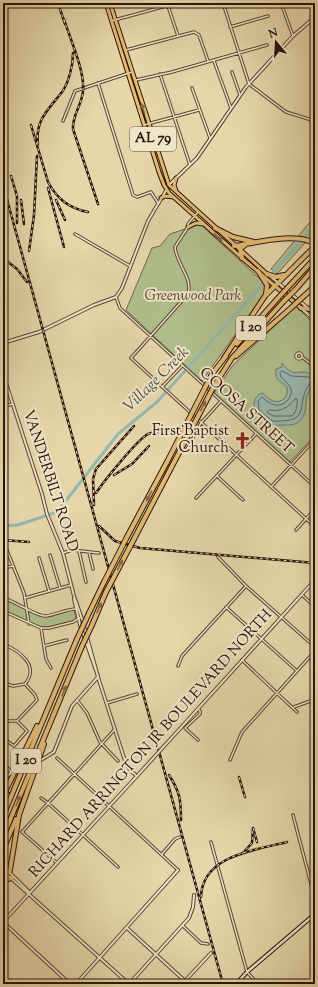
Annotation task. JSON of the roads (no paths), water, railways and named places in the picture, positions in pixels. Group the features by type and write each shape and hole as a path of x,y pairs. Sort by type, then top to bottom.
{"highway":[{"path":"216,228 234,237 260,242"},
{"path":"224,358 265,296 315,246 308,240 300,238 234,246"},
{"path":"242,258 240,251 241,247 247,244"},
{"name":"I 20","path":"3,816 48,706 89,613 212,374 224,358 315,258"},
{"name":"I 20","path":"3,837 106,592 214,386 232,358 315,267"},
{"path":"265,277 281,277 291,269"},
{"path":"258,271 265,277 268,283 265,296"},
{"path":"232,358 240,353 315,286"},
{"path":"300,308 310,309 315,306"},
{"path":"3,796 48,706"},
{"path":"3,850 20,810 56,711"},
{"path":"3,803 25,751"},
{"path":"3,880 20,810"},
{"path":"3,880 12,878"}],"main road":[{"name":"AL 79","path":"106,3 127,74 166,189 204,225 258,271"},
{"name":"AL 79","path":"110,3 134,81 169,185 216,228 265,277"},
{"path":"176,178 174,185 177,193"},
{"path":"161,198 166,196 174,197"},
{"path":"188,227 196,223 204,225"},
{"path":"268,283 276,284 300,308"},
{"path":"236,984 247,972 315,914"}],"street":[{"path":"111,21 167,4 177,3"},
{"path":"223,3 250,84 286,112 315,121"},
{"path":"281,3 293,36"},
{"path":"167,4 178,36"},
{"path":"230,27 268,16"},
{"path":"3,343 39,332 94,305 116,297 122,288 148,221 166,189 190,165 240,94 293,36 315,17"},
{"path":"121,52 194,32 197,33 208,62"},
{"path":"134,81 208,62 267,44"},
{"path":"214,60 231,108"},
{"path":"63,121 75,91 132,72"},
{"path":"232,72 240,94"},
{"path":"160,74 190,165"},
{"path":"98,83 133,195 137,196 151,192 158,203"},
{"path":"192,88 210,138"},
{"path":"144,125 199,110"},
{"path":"198,212 188,224 188,227 175,247 190,285 188,294 131,358 315,527"},
{"path":"74,234 130,266"},
{"path":"272,277 276,284 315,314"},
{"name":"COOSA STREET","path":"116,297 120,308 315,487"},
{"path":"300,308 315,320"},
{"path":"302,356 315,367"},
{"path":"162,387 182,366"},
{"name":"VANDERBILT ROAD","path":"3,374 42,494 47,514 63,552 74,596 82,616 98,677"},
{"path":"187,449 201,423 221,401"},
{"path":"3,407 13,404"},
{"path":"196,498 256,433"},
{"path":"271,487 315,439"},
{"path":"311,443 315,447"},
{"path":"217,476 244,500"},
{"path":"296,530 315,509"},
{"path":"3,548 6,548 25,598 29,624"},
{"path":"63,552 79,551 99,553"},
{"path":"79,551 86,582"},
{"path":"89,552 93,569"},
{"path":"50,555 60,588"},
{"path":"218,557 246,586 315,647"},
{"path":"39,558 49,591"},
{"path":"3,568 13,566"},
{"name":"RICHARD ARRINGTON JR BOULEVARD NORTH","path":"3,922 315,580"},
{"path":"25,598 71,585"},
{"path":"178,666 182,656 226,606 246,586"},
{"path":"302,595 315,607"},
{"name":"VANDERBILT ROAD","path":"74,596 80,625 126,764 137,776"},
{"path":"3,598 45,616 71,609 80,610"},
{"path":"71,609 74,601"},
{"path":"226,606 297,670"},
{"path":"3,611 29,624 41,628 49,628 73,622 79,620 82,616"},
{"path":"73,622 80,625"},
{"path":"41,628 50,668"},
{"path":"44,646 67,640"},
{"path":"3,644 19,653 30,666 31,677 25,684 13,686 3,683"},
{"path":"230,760 242,732 315,651"},
{"path":"242,660 294,707 297,712"},
{"path":"3,780 12,772 41,760 54,752 70,710 98,677"},
{"path":"17,721 36,700 35,694 25,684"},
{"path":"107,703 137,694"},
{"path":"77,700 87,713 101,744 118,761"},
{"path":"294,707 314,700"},
{"path":"197,710 200,711 200,714 185,728 198,740"},
{"path":"3,721 17,721 27,731 14,746 7,741"},
{"path":"57,864 22,832 115,729"},
{"path":"57,758 178,870 76,984"},
{"path":"3,762 12,772"},
{"path":"41,798 118,867"},
{"path":"293,815 315,899"},
{"path":"162,854 175,839 180,837"},
{"path":"211,842 247,972 258,984"},
{"path":"3,866 12,878 129,984 183,926 190,915 194,895"},
{"path":"6,872 27,888 30,893"},
{"path":"3,922 70,984"},
{"path":"183,926 201,943 208,944"},
{"path":"127,928 186,980"},
{"path":"182,984 211,953"},
{"path":"3,976 11,984"},
{"path":"46,981 49,984"}],"water":[{"path":"282,363 290,371 312,374 315,382 309,390 306,399 305,411 301,420 297,423 289,425 273,425 266,423 258,415 255,410 254,401 257,396 262,393 276,402 282,400 286,396 287,387 278,380 276,375 276,369 282,367"}],"waterway":[{"name":"Village Creek","path":"3,526 18,525 57,512 118,434 157,402 315,226"}],"railway":[{"path":"58,3 65,24"},
{"path":"64,19 82,74 83,83 81,101 74,119 73,129 98,204"},
{"path":"38,144 41,122 47,110 62,92 69,78 73,53"},
{"path":"31,125 48,182 55,193 69,205 88,212"},
{"path":"29,251 34,215 37,156"},
{"path":"11,176 17,196 17,223"},
{"path":"3,185 223,984"},
{"path":"48,188 64,247"},
{"path":"21,200 24,224"},
{"path":"56,200 65,220"},
{"path":"3,219 5,201"},
{"path":"3,258 17,269 27,282"},
{"path":"94,505 93,479 96,469 134,426"},
{"path":"96,493 121,461 143,438 148,434 155,432 167,434"},
{"path":"114,475 132,464 149,446"},
{"path":"99,526 115,541 140,548 315,563"},
{"path":"3,540 29,542"},
{"path":"169,775 176,786 179,796 181,820"},
{"path":"239,777 245,797"},
{"path":"242,854 252,843 253,828 257,842"},
{"path":"201,897 204,883 210,872 220,863 246,852 287,842"}],"place":[{"name":"First Baptist Church","path":"242,440"}],"park label":[{"name":"Greenwood Park","path":"193,296"}]}
